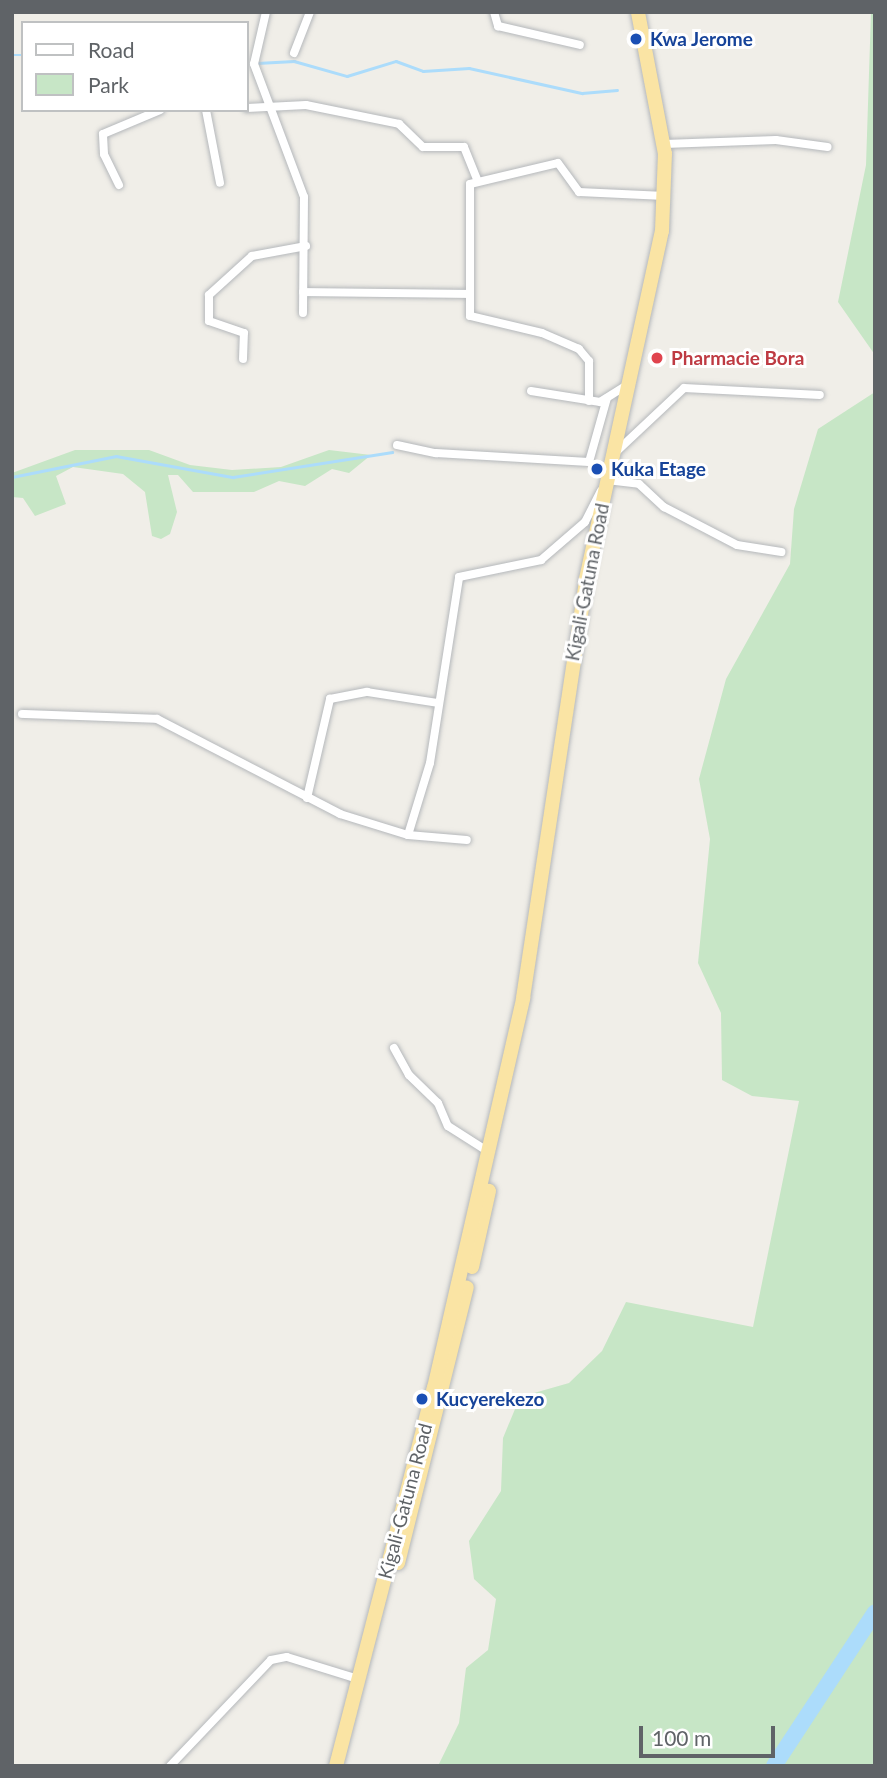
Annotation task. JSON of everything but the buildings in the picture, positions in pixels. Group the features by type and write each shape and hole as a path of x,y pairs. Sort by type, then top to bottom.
{"highway":[{"name":"Kigali-Gatuna Road","path":"343,1766 448,1377 491,1181 542,890 576,633 629,384 665,196 664,144 638,12"},
{"name":"Kigali-Gatuna Road","path":"336,1766 489,1152 516,1031"}],"street":[{"path":"266,12 254,64 274,105 304,197 306,246 303,313"},
{"path":"294,53 310,12"},
{"path":"494,12 498,26 580,45"},
{"path":"248,108 274,105 388,121 423,147 464,147 477,179"},
{"path":"119,185 104,154 103,134 155,112"},
{"path":"206,112 220,183"},
{"path":"664,144 775,140 828,147"},
{"path":"589,401 586,355 542,333 470,316 469,190 477,179 558,163 579,192 665,196"},
{"path":"243,359 244,333 209,321 209,295 252,256 306,246"},
{"path":"303,292 360,297 470,294"},
{"path":"531,391 589,401 607,398 629,384"},
{"path":"613,456 684,388 820,396"},
{"path":"397,445 436,453 589,462 607,398"},
{"path":"408,835 430,763 462,573 519,570 541,561 585,522 608,477 639,484 664,507 737,545 781,552"},
{"path":"307,798 330,699 367,692 438,703"},
{"path":"22,714 157,719 307,798 408,835 467,840"},
{"path":"394,1048 409,1075 438,1103 448,1126 489,1152"},
{"path":"170,1766 271,1660 287,1657 358,1679"}],"green space":[{"path":"871,12 875,12 875,355 838,302 866,165"},
{"path":"875,392 875,1766 438,1766 459,1723 466,1668 488,1650 496,1599 474,1579 469,1541 501,1491 503,1438 520,1397 569,1383 602,1351 626,1302 753,1327 799,1101 752,1096 722,1080 721,1013 698,963 710,839 699,779 726,679 790,564 794,509 818,429"},
{"path":"75,450 149,450 190,465 232,470 281,467 329,450 371,455 349,473 332,469 305,486 279,481 254,492 193,492 178,475 168,475 177,512 170,534 161,539 152,536 145,492 123,474 73,467 56,476 66,504 35,516 23,498 12,497 12,473"}],"waterway":[{"path":"12,55 21,55"},
{"path":"257,63 294,61 347,76 396,61 423,71 469,68 582,93 617,90"},
{"path":"12,477 116,456 233,477 392,452"},
{"path":"774,1766 875,1612"}],"place":[{"name":"Kwa Jerome","path":"636,39"},
{"name":"Pharmacie Bora","path":"657,358"},
{"name":"Kuka Etage","path":"597,469"},
{"name":"Kucyerekezo","path":"422,1399"}]}
